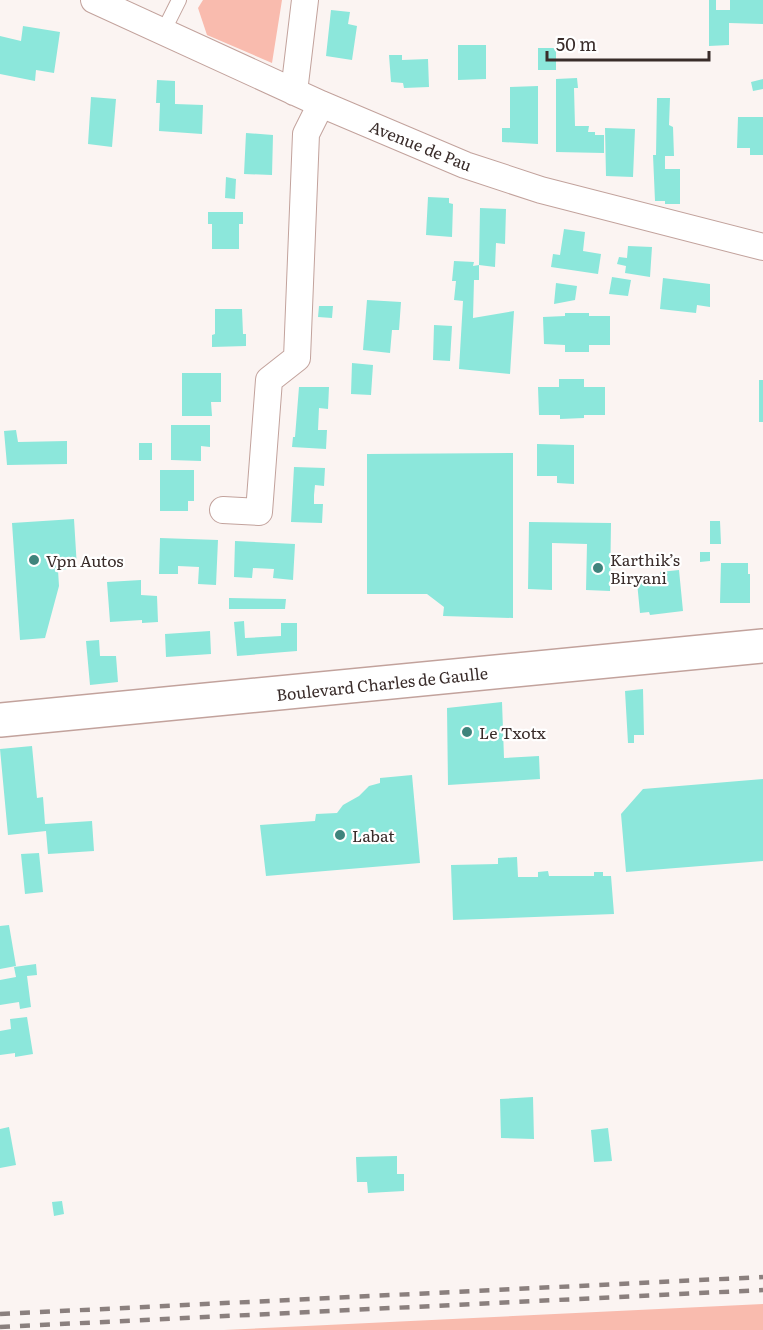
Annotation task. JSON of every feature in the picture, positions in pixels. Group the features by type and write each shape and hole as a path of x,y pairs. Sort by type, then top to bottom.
{"main road":[{"name":"Boulevard Charles de Gaulle","path":"0,720 763,646"}],"street":[{"name":"Avenue de Pau","path":"94,0 294,92 465,165 542,190 763,248"},
{"path":"294,92 305,0"},
{"path":"223,510 259,512 268,380 297,358 306,134 321,104"}],"lane":[{"path":"163,32 179,0"}],"shaded area":[{"path":"203,0 282,0 272,63 207,35 198,8"},
{"path":"763,1304 763,1330 224,1330"}],"building":[{"path":"709,0 716,0 716,10 730,10 730,0 763,0 763,24 729,23 729,45 709,46"},
{"path":"331,10 350,12 348,24 357,26 352,60 326,56"},
{"path":"23,26 60,32 54,73 36,70 35,81 0,74 0,36 21,41"},
{"path":"458,45 486,45 486,79 458,80"},
{"path":"538,48 556,48 556,70 538,70"},
{"path":"389,55 402,55 402,60 428,59 429,87 404,88 403,83 391,82"},
{"path":"577,78 578,88 574,88 575,126 589,126 588,132 604,135 604,153 556,152 556,79"},
{"path":"763,79 763,89 753,91 751,82"},
{"path":"157,80 175,81 175,104 203,105 202,134 159,131 160,103 156,103"},
{"path":"538,86 538,144 502,142 502,128 510,128 510,87"},
{"path":"91,97 116,99 112,147 88,144"},
{"path":"657,98 670,98 669,125 673,127 674,156 665,156 665,169 680,169 680,204 655,201 653,155 656,155"},
{"path":"738,117 763,117 763,155 750,155 750,148 737,148"},
{"path":"605,128 635,129 633,177 606,176"},
{"path":"246,133 273,135 272,175 244,174"},
{"path":"226,177 236,179 235,199 225,198"},
{"path":"428,197 449,198 449,203 453,204 452,237 426,235"},
{"path":"480,208 506,209 505,244 496,243 495,267 479,265"},
{"path":"208,212 243,212 243,224 239,224 239,249 212,249 212,224 208,224"},
{"path":"564,229 585,232 583,251 601,254 598,274 551,267 553,254 560,255"},
{"path":"628,246 652,247 650,277 625,273 626,266 617,264 619,257 627,258"},
{"path":"454,261 474,262 473,266 479,265 479,280 474,280 473,318 514,311 510,374 459,369 463,301 454,300 456,281 452,281"},
{"path":"612,277 631,280 628,296 609,294"},
{"path":"663,278 710,284 710,307 697,305 696,313 660,309"},
{"path":"556,283 577,286 575,300 554,304"},
{"path":"367,300 401,302 399,330 392,330 390,353 363,350"},
{"path":"319,306 333,306 332,318 318,317"},
{"path":"215,309 242,309 246,346 212,347 212,335 215,334"},
{"path":"565,313 610,316 610,345 589,345 589,352 565,352 565,345 544,344 543,317 565,316"},
{"path":"434,325 452,326 450,361 433,360"},
{"path":"352,363 373,365 371,395 351,394"},
{"path":"182,373 221,373 221,402 211,402 212,416 182,416"},
{"path":"559,379 584,379 584,387 605,387 605,415 584,415 584,418 560,419 560,415 539,415 538,387 559,387"},
{"path":"759,380 763,380 763,422 759,422"},
{"path":"299,387 329,387 328,409 319,408 318,430 327,430 326,449 292,447 293,437 295,437"},
{"path":"171,425 210,425 210,447 201,446 201,461 171,460"},
{"path":"16,430 18,442 67,441 67,464 7,465 4,431"},
{"path":"139,443 152,443 152,460 139,460"},
{"path":"537,444 574,445 574,484 557,483 557,476 537,476"},
{"path":"513,453 513,618 443,616 444,607 427,594 367,594 367,454"},
{"path":"294,467 325,468 324,486 315,485 314,495 314,504 323,504 322,523 291,522"},
{"path":"160,470 194,470 194,501 188,501 188,511 160,511"},
{"path":"74,519 77,568 58,570 59,586 45,638 20,640 12,523"},
{"path":"710,521 720,521 721,544 710,544"},
{"name":"Karthik’s Biryani","path":"529,522 611,523 610,591 586,590 587,544 552,543 552,590 528,589"},
{"path":"160,538 218,540 216,585 198,584 199,567 178,566 178,574 159,574"},
{"path":"235,541 295,544 293,580 273,578 274,569 253,568 252,578 234,577"},
{"path":"700,552 710,552 710,561 700,562"},
{"path":"721,563 748,563 750,603 720,603"},
{"path":"679,570 683,611 650,615 649,612 640,613 637,582 661,580 660,572"},
{"path":"141,580 141,595 157,596 158,622 142,623 142,620 110,622 107,582"},
{"path":"229,598 286,599 285,609 229,609"},
{"path":"244,621 245,638 281,636 281,623 297,623 297,651 237,656 234,622"},
{"path":"210,631 211,654 166,657 165,634"},
{"path":"99,640 100,656 116,656 118,682 90,685 86,641"},
{"path":"643,689 644,735 634,735 634,743 628,743 625,691"},
{"path":"502,702 504,758 539,756 540,779 448,785 447,708"},
{"path":"32,746 37,798 43,797 45,824 92,821 94,851 48,854 46,831 8,835 0,749"},
{"path":"412,775 420,863 266,876 260,825 315,821 316,814 337,813 343,805 359,796 369,786 380,783 380,778"},
{"path":"763,779 763,861 626,872 621,814 643,789"},
{"path":"39,853 43,892 25,894 21,854"},
{"path":"517,857 518,877 538,877 538,872 548,871 549,876 594,876 594,872 603,872 603,876 611,876 614,914 453,920 451,865 498,864 498,858"},
{"path":"9,925 16,966 0,969 0,926"},
{"path":"36,964 37,975 27,976 31,1007 20,1009 19,1002 0,1005 0,980 16,977 14,967"},
{"path":"27,1017 33,1054 15,1057 15,1053 0,1055 0,1031 11,1029 10,1019"},
{"path":"533,1097 534,1139 501,1138 500,1099"},
{"path":"9,1127 16,1165 0,1168 0,1129"},
{"path":"608,1128 612,1161 594,1162 591,1130"},
{"path":"397,1156 397,1174 404,1174 404,1191 368,1193 367,1182 357,1182 356,1157"},
{"path":"62,1201 64,1214 54,1216 52,1202"}],"railway":[{"path":"0,1314 763,1277"},
{"path":"0,1327 763,1290"}],"place":[{"name":"Vpn Autos","path":"34,560"},
{"name":"Karthik’s Biryani","path":"598,568"},
{"name":"Le Txotx","path":"467,732"},
{"name":"Labat","path":"340,835"}]}
